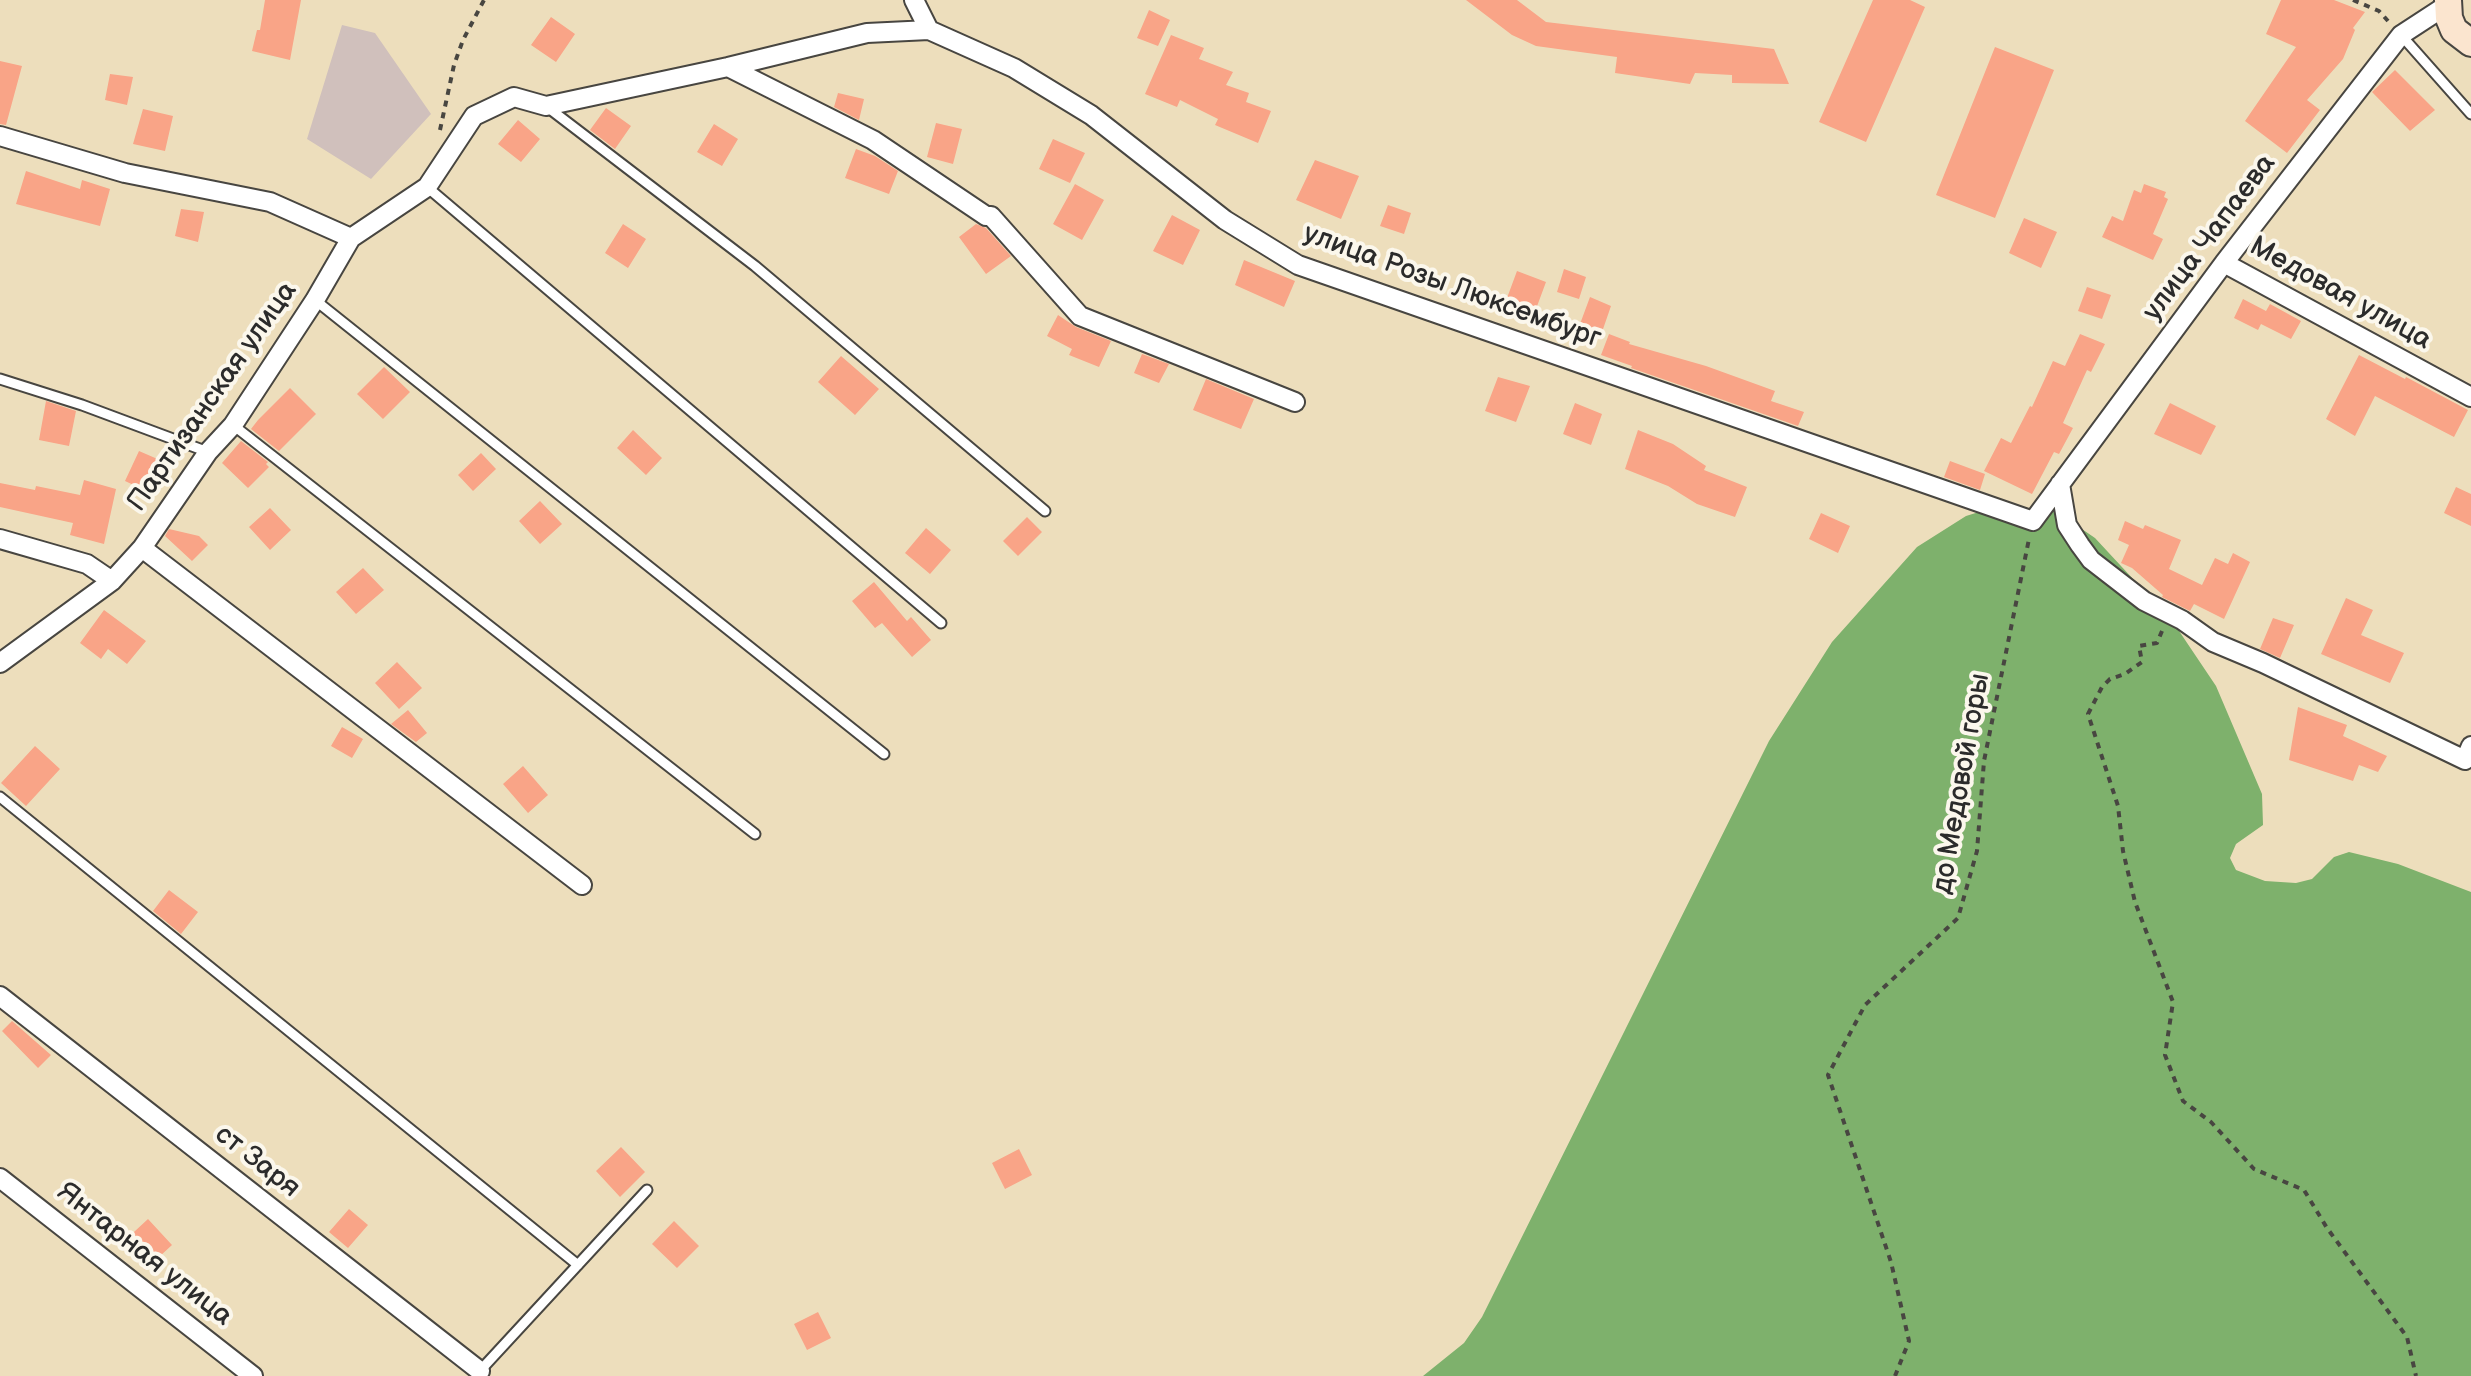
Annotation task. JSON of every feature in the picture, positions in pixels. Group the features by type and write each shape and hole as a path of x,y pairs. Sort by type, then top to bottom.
{"main road":[{"path":"2443,2 2454,30 2471,43"}],"street":[{"path":"914,0 929,30"},
{"name":"улица Чапаева","path":"2033,521 2224,263 2401,35 2443,2"},
{"name":"Партизанская улица","path":"0,663 112,581 142,548 208,452 233,425 315,300 351,238 427,187 474,116 514,97 546,106 867,33 929,30"},
{"name":"улица Розы Люксембург","path":"929,30 1014,68 1091,115 1225,220 1298,265 2033,521"},
{"path":"728,67 873,140 986,216 991,216 1080,316 1295,402"},
{"path":"0,136 125,173 270,202 351,238"},
{"name":"Медовая улица","path":"2224,263 2471,397"},
{"path":"2060,484 2067,525 2080,545 2091,560 2144,601 2182,620 2213,642 2465,760 2471,746"},
{"path":"0,539 87,564 112,581"},
{"path":"142,548 582,885"},
{"name":"ст Заря","path":"0,996 477,1374"},
{"name":"Янтарная улица","path":"0,1178 253,1376"}],"lane":[{"path":"2401,35 2471,114"},
{"path":"546,106 755,266 1045,511"},
{"path":"427,187 941,623"},
{"path":"315,300 884,754"},
{"path":"0,379 82,405 208,452"},
{"path":"233,425 755,834"},
{"path":"0,797 578,1265"},
{"path":"477,1374 647,1190"}],"path":[{"path":"437,143 454,65 484,0"},
{"path":"2353,0 2379,11 2401,35"},
{"name":"до Медовой горы","path":"1895,1376 1909,1341 1891,1262 1828,1075 1865,1005 1958,918 1977,851 1984,761 2033,521"},
{"path":"2144,601 2164,627 2157,643 2139,646 2142,662 2125,674 2110,679 2102,687 2088,714 2118,806 2123,851 2135,902 2173,1002 2165,1055 2183,1101 2211,1122 2254,1169 2304,1190 2327,1228 2407,1337 2416,1376"}],"shaded area":[{"path":"342,25 375,33 431,114 371,179 307,139"}],"green space":[{"path":"1995,507 2057,512 2095,538 2173,622 2216,686 2262,794 2263,825 2236,844 2230,858 2236,870 2265,881 2296,883 2312,879 2334,857 2349,852 2398,864 2471,892 2471,1376 1423,1376 1464,1343 1482,1317 1769,741 1832,642 1917,547 1966,516"}],"building":[{"path":"265,0 301,0 290,60 252,51 257,30 260,30"},
{"path":"1466,0 1517,0 1546,22 1774,49 1789,84 1732,83 1732,75 1695,73 1690,84 1615,73 1617,57 1536,46 1512,35"},
{"path":"1873,0 1910,0 1925,7 1866,142 1819,122"},
{"path":"2281,0 2334,0 2365,12 2353,28 2355,30 2343,59 2307,100 2320,110 2287,153 2245,121 2296,47 2266,34"},
{"path":"1149,10 1170,20 1158,46 1137,38"},
{"path":"551,17 575,34 556,62 531,45"},
{"path":"1171,35 1204,48 1199,59 1233,72 1226,85 1249,93 1246,102 1271,111 1258,143 1215,125 1218,119 1180,100 1177,107 1145,94"},
{"path":"1995,47 2054,70 1995,218 1936,195"},
{"path":"0,61 22,66 6,125 0,124"},
{"path":"2395,70 2435,110 2410,131 2372,92"},
{"path":"110,74 133,77 127,105 105,100"},
{"path":"838,93 864,99 859,120 834,107"},
{"path":"606,108 631,126 615,149 590,130"},
{"path":"143,109 173,116 165,151 133,144"},
{"path":"518,120 540,139 521,162 498,144"},
{"path":"936,123 962,129 953,164 927,157"},
{"path":"714,124 738,139 722,166 697,152"},
{"path":"1053,139 1085,153 1070,183 1039,169"},
{"path":"856,149 875,156 898,171 889,194 845,178"},
{"path":"1315,160 1359,176 1341,219 1296,200"},
{"path":"26,171 80,189 82,180 110,189 100,226 16,204"},
{"path":"1075,184 1104,200 1082,240 1053,224"},
{"path":"2144,184 2166,192 2164,197 2168,199 2153,234 2163,239 2153,260 2102,237 2112,216 2123,221 2134,190 2141,193"},
{"path":"1388,205 1411,213 1404,234 1380,226"},
{"path":"181,209 204,212 198,242 175,236"},
{"path":"1172,215 1200,230 1183,265 1153,251"},
{"path":"2024,218 2057,232 2041,268 2009,253"},
{"path":"623,224 646,239 628,268 605,253"},
{"path":"976,224 986,228 1011,256 986,274 959,237"},
{"path":"1244,260 1295,281 1284,307 1235,285"},
{"path":"1564,269 1586,277 1579,299 1557,292"},
{"path":"1517,271 1546,282 1536,309 1507,298"},
{"path":"2087,287 2111,295 2102,319 2078,311"},
{"path":"1590,297 1611,306 1602,332 1580,324"},
{"path":"2243,299 2266,311 2270,304 2301,321 2291,339 2261,324 2258,330 2234,318"},
{"path":"1058,315 1076,327 1111,341 1099,367 1069,355 1072,349 1047,336"},
{"path":"1609,334 1629,344 1706,366 1775,391 1771,401 1804,412 1798,426 1601,355"},
{"path":"2080,334 2105,344 2091,372 2087,370 2063,423 2073,428 2059,454 2054,452 2032,494 1984,471 2001,438 2011,443 2053,361 2065,366"},
{"path":"1142,354 1169,364 1159,383 1134,373"},
{"path":"2359,355 2468,410 2454,437 2375,396 2355,436 2326,419"},
{"path":"841,356 879,389 855,415 818,382"},
{"path":"384,367 410,392 383,419 357,394"},
{"path":"1498,377 1530,386 1516,422 1485,411"},
{"path":"1206,379 1254,399 1241,429 1193,410"},
{"path":"290,388 316,414 279,451 251,429"},
{"path":"46,401 76,411 69,446 39,440"},
{"path":"1575,403 1602,414 1591,445 1563,434"},
{"path":"2170,403 2216,426 2201,455 2154,434"},
{"path":"633,430 662,458 646,475 617,448"},
{"path":"1638,430 1673,444 1706,466 1704,470 1747,487 1735,517 1697,504 1668,486 1625,469"},
{"path":"241,441 268,462 269,467 248,488 222,463"},
{"path":"139,451 169,464 155,495 125,481"},
{"path":"481,453 496,469 473,491 458,475"},
{"path":"1950,461 1985,474 1980,490 1944,477"},
{"path":"84,480 116,489 104,544 70,535 73,523 0,507 0,483 80,495"},
{"path":"2456,487 2471,494 2471,526 2444,513"},
{"path":"540,501 562,524 540,544 519,521"},
{"path":"270,508 291,530 270,550 249,527"},
{"path":"1821,513 1850,526 1838,553 1809,539"},
{"path":"1027,517 1042,532 1018,556 1003,541"},
{"path":"2125,521 2143,529 2145,525 2181,540 2169,569 2202,585 2215,558 2228,564 2233,553 2250,562 2224,619 2194,604 2190,611 2162,597 2132,568 2121,563 2129,545 2118,540"},
{"path":"926,528 951,550 930,574 905,553"},
{"path":"169,529 199,536 208,545 192,561 165,536"},
{"path":"363,568 384,590 356,614 336,592"},
{"path":"874,582 907,621 911,617 931,640 912,657 882,623 875,628 852,601"},
{"path":"2346,598 2373,610 2361,635 2404,653 2390,683 2321,654"},
{"path":"104,610 146,641 127,664 108,649 101,659 80,643"},
{"path":"2273,618 2294,625 2280,658 2260,649"},
{"path":"397,662 422,688 399,709 375,683"},
{"path":"2298,707 2347,725 2343,736 2387,756 2378,772 2359,765 2353,781 2289,760"},
{"path":"408,710 427,733 416,742 391,724"},
{"path":"342,727 363,739 352,758 331,746"},
{"path":"35,746 60,769 26,806 1,783"},
{"path":"523,766 548,795 528,813 503,784"},
{"path":"169,890 198,912 181,934 153,911"},
{"path":"12,1021 51,1055 38,1068 2,1031"},
{"path":"621,1147 645,1172 620,1197 596,1171"},
{"path":"1019,1149 1032,1175 1005,1189 992,1163"},
{"path":"349,1209 368,1225 348,1248 329,1232"},
{"path":"148,1219 172,1245 145,1270 121,1244"},
{"path":"674,1221 699,1246 677,1268 652,1244"},
{"path":"818,1312 831,1338 807,1350 794,1324"}]}
